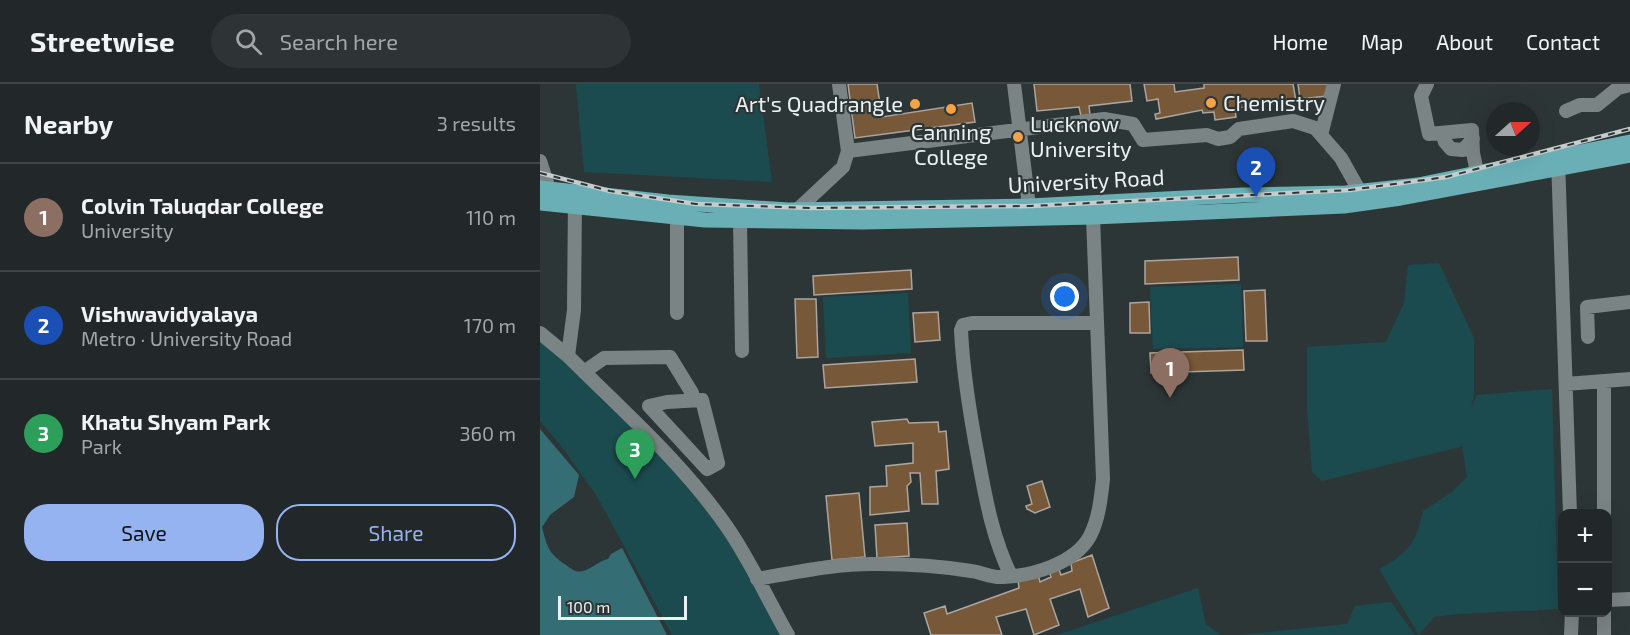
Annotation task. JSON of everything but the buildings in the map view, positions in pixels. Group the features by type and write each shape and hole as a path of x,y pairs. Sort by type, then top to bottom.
{"main road":[{"name":"University Road","path":"545,188 575,200 677,218 740,220 791,214 1029,207 1243,195 1360,198 1558,162 1630,142"},
{"name":"University Road","path":"540,203 575,200 668,202 864,222 1093,222 1344,206 1360,198 1477,172 1630,155"}],"street":[{"path":"791,214 843,167 848,152 839,84"},
{"path":"1014,84 1029,207"},
{"path":"1321,135 1334,84"},
{"path":"1427,84 1421,96 1429,134 1442,133 1451,149 1463,150 1473,139 1477,172"},
{"path":"1566,111 1580,105 1597,105 1618,88 1630,85"},
{"path":"848,152 1104,119 1133,124 1143,140 1207,135 1218,139 1230,137 1239,129 1293,121 1315,128 1341,158 1360,198"},
{"path":"540,161 545,188"},
{"path":"1558,162 1570,509"},
{"path":"568,356 574,310 575,200"},
{"path":"677,218 677,312"},
{"path":"740,220 742,351"},
{"path":"757,579 838,565 877,564 932,566 973,571 1000,578 1042,571 1068,560 1089,538 1099,513 1103,479 1093,222"},
{"path":"1588,337 1587,307 1630,302"},
{"path":"1011,576 996,543 987,507 964,378 961,330 963,326 972,323 1096,323"},
{"path":"540,333 568,356 644,428 707,500 728,529 788,635"},
{"path":"584,372 604,358 670,357 692,393"},
{"path":"1566,384 1630,379"},
{"path":"1604,381 1604,509"},
{"path":"702,400 718,463 707,469 677,437 649,406 667,402 702,400"},
{"path":"663,449 677,437"},
{"path":"1612,600 1630,599"},
{"path":"1572,617 1572,635"},
{"path":"1604,617 1604,635"}],"shaded area":[{"path":"576,84 759,84 772,182 584,172"},
{"path":"1439,263 1474,338 1474,395 1471,407 1477,395 1552,389 1558,609 1434,617 1419,635 1379,569 1397,558 1409,546 1414,539 1423,511 1452,492 1467,477 1462,445 1322,481 1312,472 1307,409 1307,347 1386,342 1404,303 1408,265"},
{"path":"1241,284 1243,347 1153,349 1150,287"},
{"path":"908,293 911,353 826,358 823,297"},
{"path":"540,337 632,423 704,501 785,635 672,635 598,498 562,447 540,421"},
{"path":"540,429 579,475 574,497 550,515 542,527 550,549 560,561 580,571 608,559 611,554 622,548 667,635 540,635"},
{"path":"1198,588 1206,624 1221,635 1057,635"},
{"path":"1391,602 1415,635 1239,635 1347,624 1355,606"}],"railway":[{"path":"540,173 610,191 696,204 812,208 1031,206 1350,190 1446,177 1630,129"}],"place":[{"name":"Chemistry","path":"1211,103"},
{"name":"Art's Quadrangle","path":"915,104"},
{"name":"Canning College","path":"951,109"},
{"name":"Lucknow University","path":"1018,137"},
{"name":"Vishwavidyalaya","path":"1256,197"},
{"name":"Colvin Taluqdar College","path":"1170,398"},
{"name":"Khatu Shyam Park","path":"635,479"}]}
